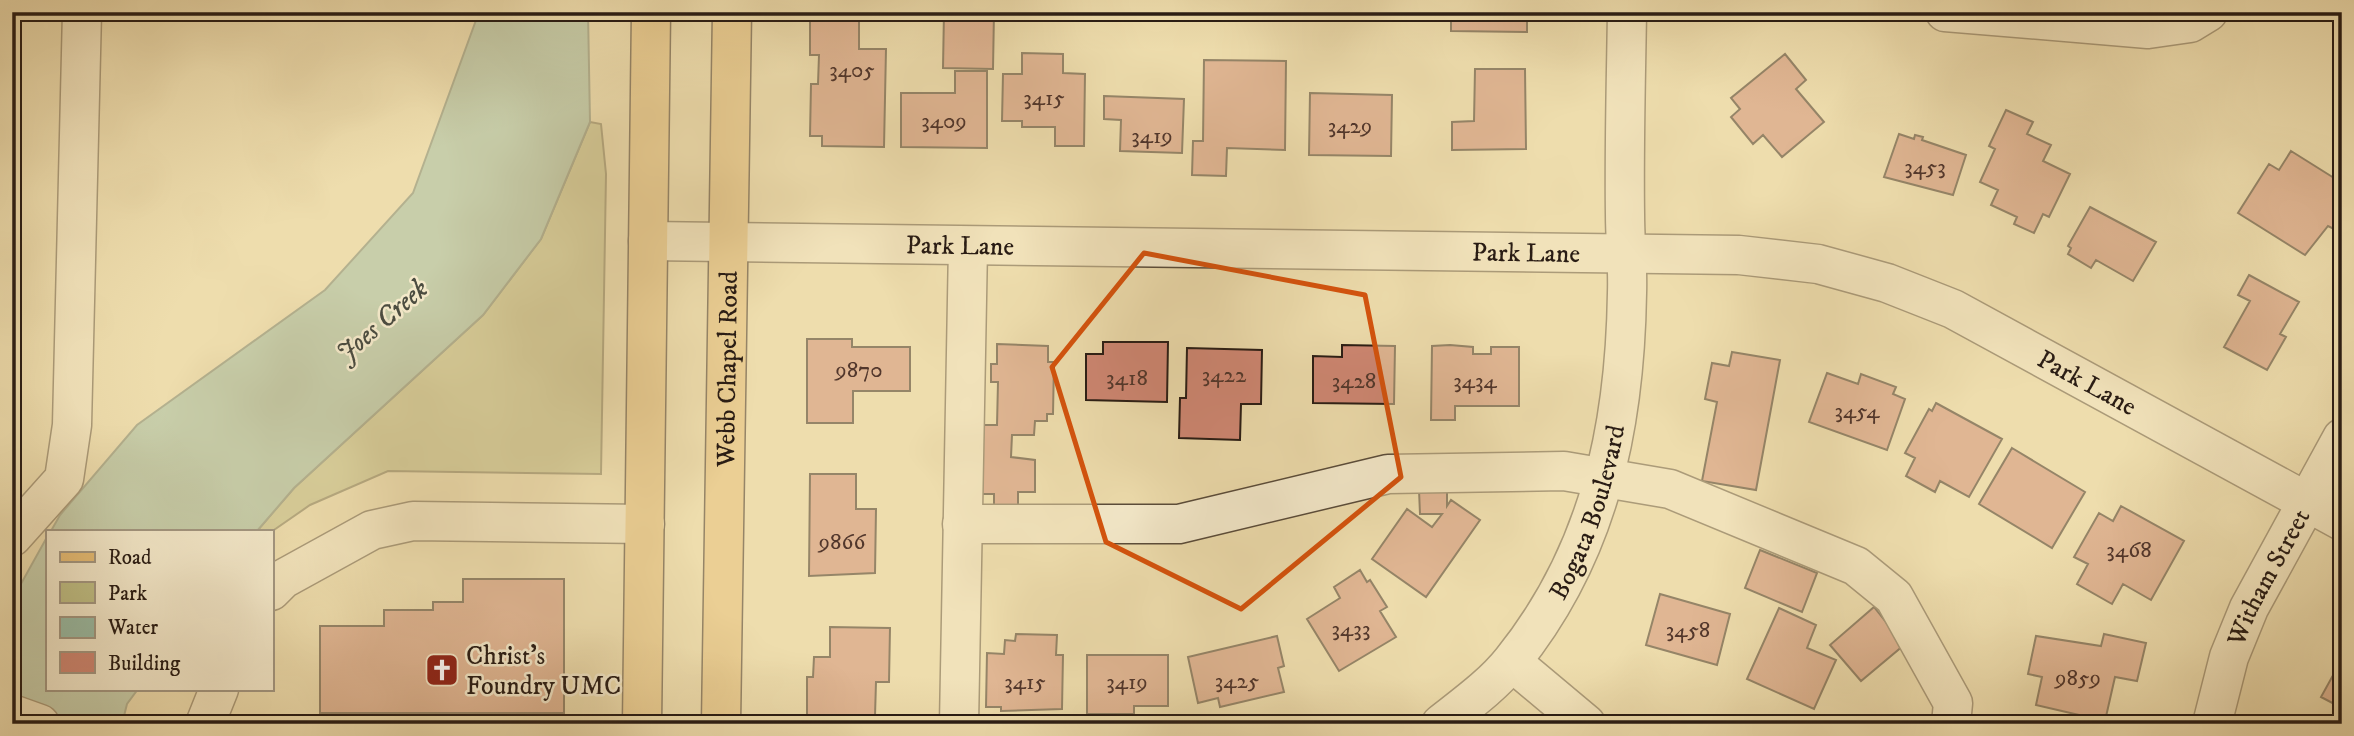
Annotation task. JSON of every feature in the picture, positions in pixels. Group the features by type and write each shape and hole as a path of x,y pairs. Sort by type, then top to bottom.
{"main road":[{"path":"642,724 651,12"},
{"name":"Webb Chapel Road","path":"721,724 726,243 732,12"}],"street":[{"path":"12,537 64,479 72,425 82,12"},
{"name":"Bogata Boulevard","path":"1441,724 1511,662 1573,565 1596,514 1606,477 1619,412 1627,254 1627,12"},
{"path":"1945,12 2148,29 2190,23 2208,12"},
{"name":"Park Lane","path":"648,241 1627,254 1753,257 1818,264 1887,283 1953,309 2342,520"},
{"path":"959,724 968,246"},
{"name":"Witham Street","path":"2212,724 2229,657 2249,608 2342,438"},
{"path":"962,524 1179,524 1388,474 1564,471 1670,489 1856,566 1894,597 1953,703 1951,724"},
{"path":"273,589 283,579 372,530 413,521 645,524"},
{"path":"1511,662 1586,724"},
{"path":"205,724 219,690"},
{"path":"12,714 40,724"}],"highlighted area":[{"path":"1144,253 1365,295 1401,477 1241,609 1106,542 1052,367"}],"green space":[{"path":"590,122 601,124 606,174 601,474 388,471 310,505 273,531 258,530 294,488 483,315 541,239"}],"water":[{"name":"Joes Creek","path":"479,12 588,12 590,122 541,239 483,315 294,488 258,530 52,530 60,515 137,425 325,290 413,193"},
{"path":"46,539 46,690 137,690 127,704 122,724 12,724 12,600"}],"building":[{"path":"859,12 859,49 886,49 884,147 822,146 822,136 810,136 811,84 818,84 819,55 810,55 810,13"},
{"path":"944,12 994,12 993,69 943,68"},
{"path":"1451,12 1527,12 1527,32 1451,31"},
{"path":"1022,53 1063,54 1063,73 1085,74 1084,146 1055,146 1055,127 1022,127 1022,121 1002,121 1003,74 1022,74"},
{"path":"1785,54 1806,80 1796,89 1824,122 1782,157 1763,135 1753,144 1731,117 1740,109 1731,98"},
{"path":"1204,60 1286,61 1285,150 1227,148 1226,176 1192,175 1193,141 1203,141"},
{"path":"1475,69 1525,69 1526,149 1452,150 1452,122 1474,121"},
{"path":"955,71 987,71 987,148 901,147 901,93 955,93"},
{"path":"1310,93 1392,95 1391,156 1309,155"},
{"path":"1104,96 1184,99 1182,153 1120,151 1121,120 1104,119"},
{"path":"2006,110 2033,122 2027,134 2051,145 2043,161 2070,174 2049,217 2043,214 2034,233 2014,224 2017,217 1991,205 1998,190 1980,182 1995,149 1989,146"},
{"path":"1899,134 1914,139 1915,135 1923,137 1922,140 1966,155 1953,195 1884,177"},
{"path":"2291,151 2342,183 2342,221 2334,229 2328,226 2305,255 2238,213 2269,164 2279,170"},
{"path":"2090,207 2156,242 2133,281 2096,260 2091,268 2068,254 2071,248 2068,246"},
{"path":"2249,275 2299,302 2280,334 2286,337 2267,370 2224,347 2250,301 2238,295"},
{"path":"807,339 852,339 852,347 910,347 910,391 853,391 853,423 807,423"},
{"path":"1103,342 1168,342 1167,402 1086,400 1086,354 1103,354"},
{"path":"997,344 1048,346 1048,362 1054,362 1053,414 1047,414 1047,421 1035,421 1034,435 1012,435 1011,457 1035,460 1035,492 1018,492 1018,506 994,505 994,494 981,494 975,425 997,425 998,382 991,382 991,364 997,364"},
{"path":"1342,345 1395,346 1394,404 1313,403 1313,356 1342,357"},
{"path":"1432,346 1473,347 1473,354 1491,354 1491,347 1519,347 1519,406 1455,406 1455,420 1431,420"},
{"path":"1187,348 1262,350 1261,404 1241,404 1240,440 1179,438 1180,398 1186,398"},
{"path":"1732,352 1780,360 1756,490 1702,481 1717,402 1705,399 1712,363 1729,366"},
{"path":"1827,373 1858,384 1861,374 1896,387 1893,394 1905,399 1887,450 1809,422"},
{"path":"1936,403 2002,439 1969,497 1940,481 1935,492 1906,476 1915,458 1905,453 1929,409 1932,411"},
{"path":"2012,448 2085,492 2052,548 1979,504"},
{"path":"810,474 856,474 856,509 876,509 875,573 809,576"},
{"path":"1419,490 1447,490 1447,506 1451,500 1480,520 1426,597 1372,559 1407,509 1432,527 1442,514 1420,514"},
{"path":"2121,506 2184,541 2151,600 2123,584 2112,604 2077,584 2088,564 2074,557 2099,513 2113,521"},
{"path":"1760,550 1817,573 1802,612 1745,588"},
{"path":"1360,570 1367,582 1370,580 1387,607 1380,611 1396,637 1339,671 1307,619 1340,598 1334,587"},
{"name":"Christ's Foundry UMC","path":"463,579 564,579 564,713 320,713 320,626 384,626 384,610 433,610 433,602 463,602"},
{"path":"1660,594 1730,614 1717,665 1646,645"},
{"path":"1874,607 1904,645 1861,681 1830,645"},
{"path":"1779,608 1816,625 1807,648 1836,660 1814,709 1747,679"},
{"path":"830,627 890,628 889,682 876,682 875,716 807,715 807,677 813,677 814,657 830,657"},
{"path":"1016,634 1057,635 1056,655 1063,655 1062,709 1001,711 1001,707 986,707 987,653 1004,654 1005,640 1015,641"},
{"path":"2104,634 2146,643 2137,681 2115,677 2105,721 2036,705 2042,677 2028,674 2036,636 2101,646"},
{"path":"1277,636 1284,666 1278,668 1284,692 1220,707 1218,698 1198,703 1188,657"},
{"path":"1087,655 1168,655 1168,706 1134,706 1134,714 1087,714"},
{"path":"2342,659 2342,708 2321,697"}],"place":[{"name":"Christ's Foundry UMC","path":"442,670"}]}
